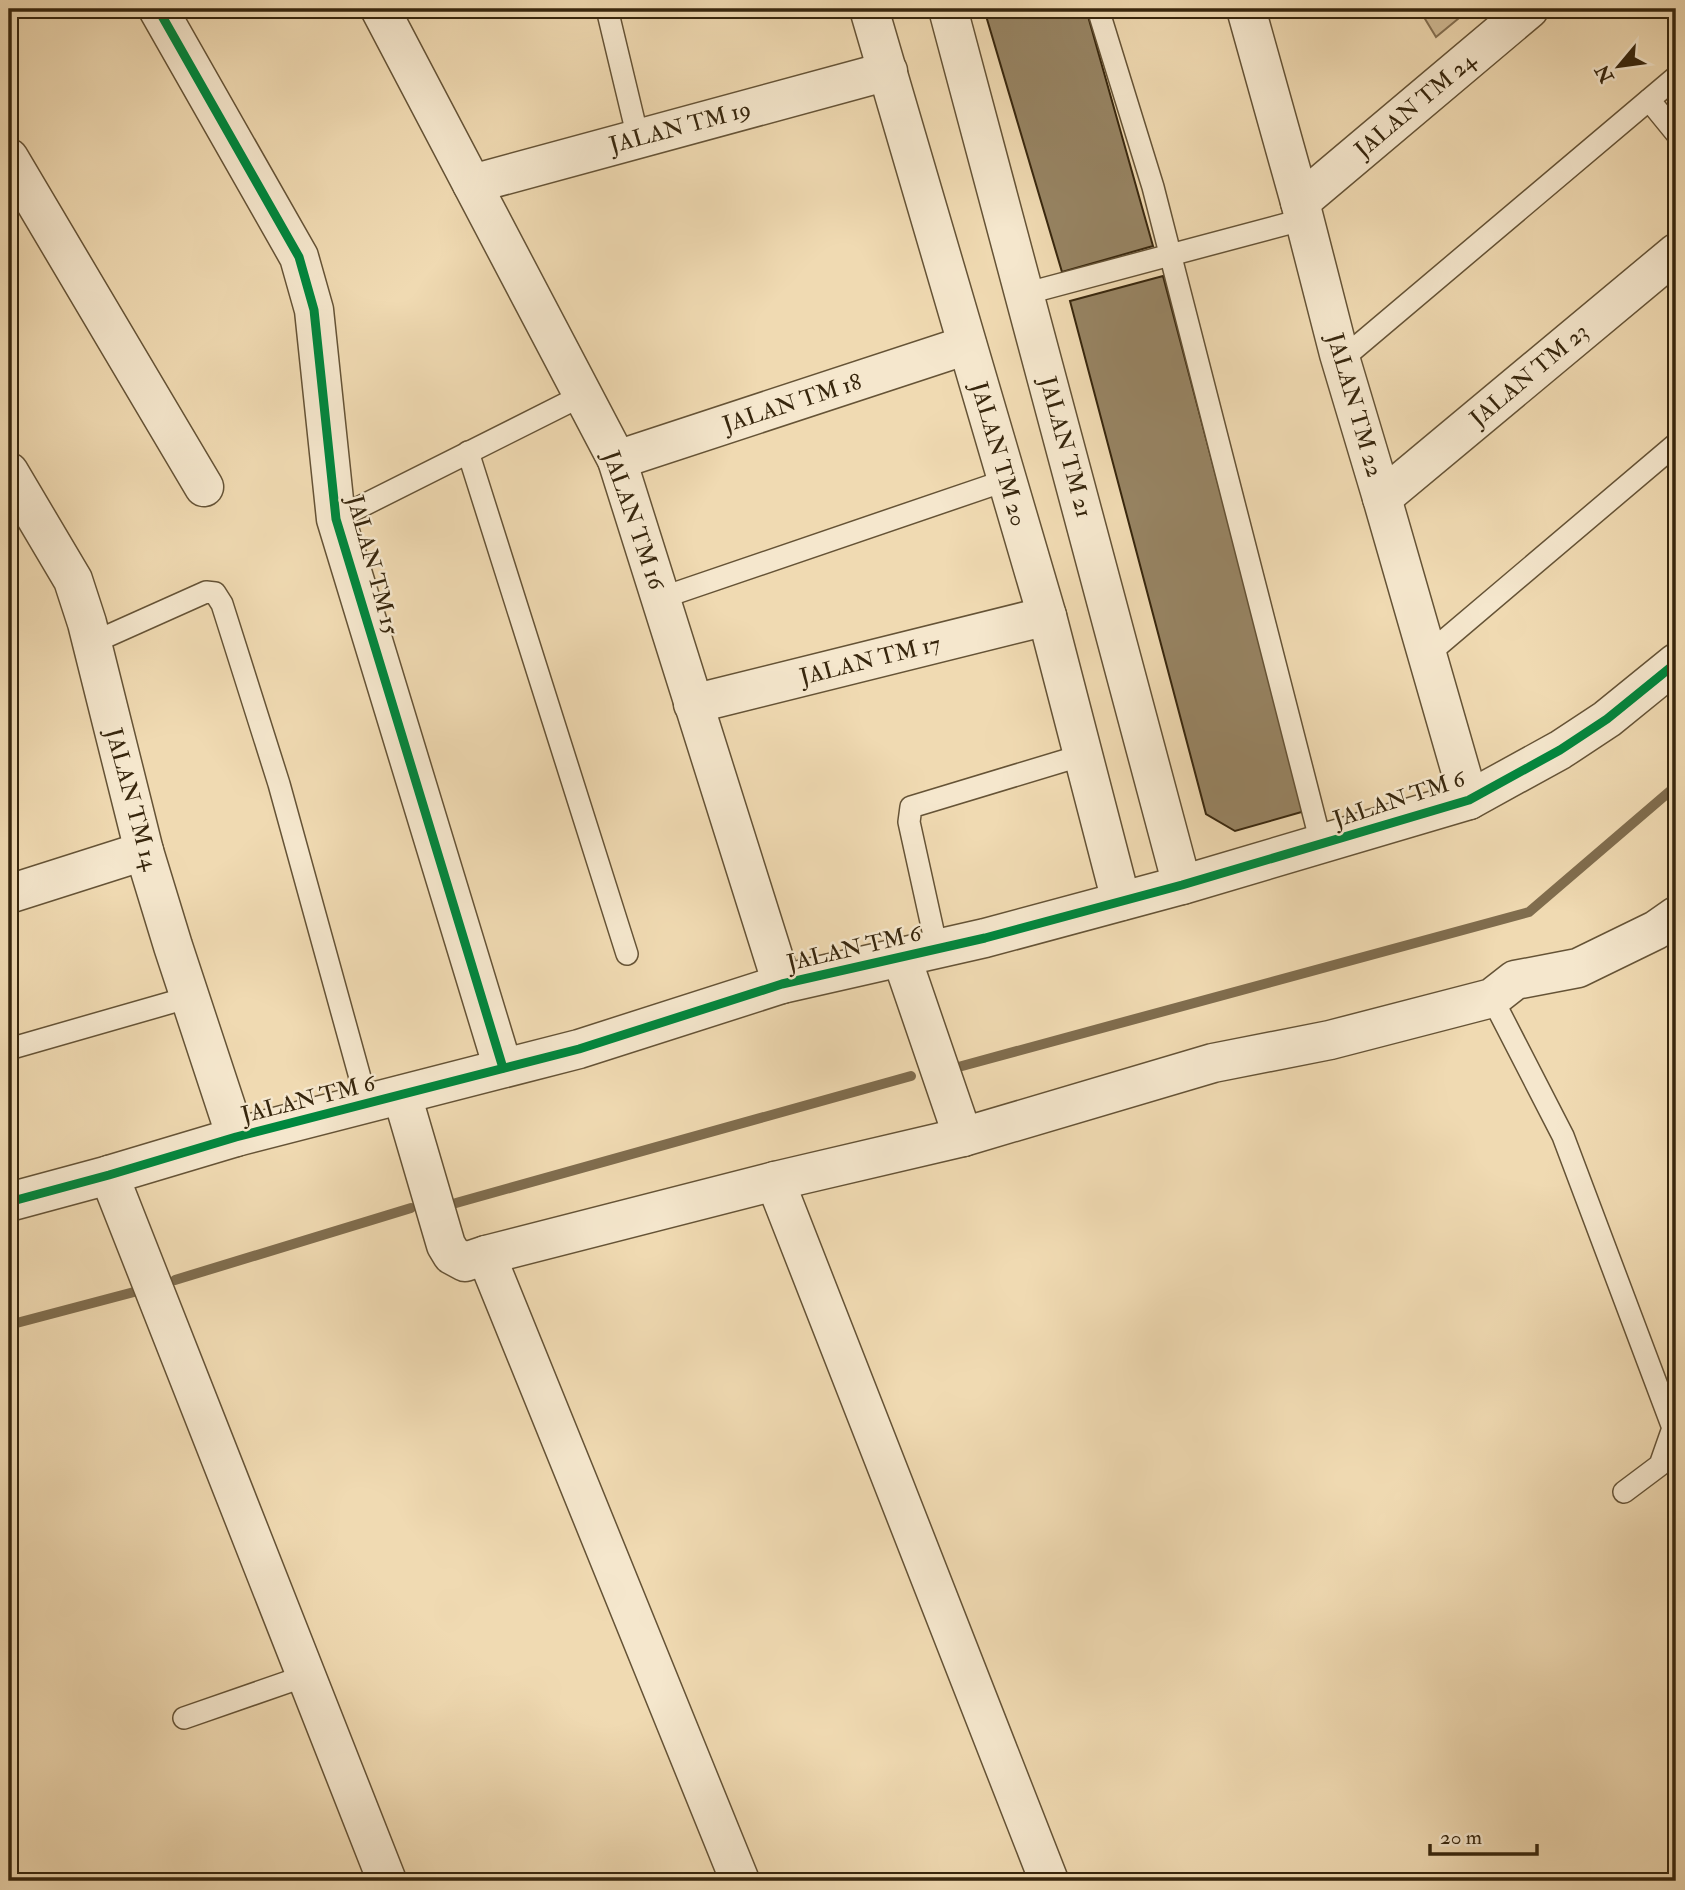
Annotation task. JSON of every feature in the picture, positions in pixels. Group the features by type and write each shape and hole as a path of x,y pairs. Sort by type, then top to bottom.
{"street":[{"name":"JALAN TM 15","path":"158,9 299,257 314,310 337,519 503,1069"},
{"name":"JALAN TM 16","path":"380,9 617,460 782,984"},
{"name":"JALAN TM 20","path":"869,9 1046,617 1121,901"},
{"name":"JALAN TM 21","path":"948,9 1182,885"},
{"name":"JALAN TM 22","path":"1246,9 1303,211 1341,360 1469,800"},
{"name":"JALAN TM 24","path":"1303,211 1529,9"},
{"name":"JALAN TM 19","path":"472,184 888,71"},
{"path":"9,159 204,487"},
{"name":"JALAN TM 23","path":"1382,498 1676,253"},
{"name":"JALAN TM 18","path":"617,460 967,345"},
{"name":"JALAN TM 14","path":"9,472 73,580 92,643 144,851 236,1137"},
{"name":"JALAN TM 17","path":"693,704 1046,617"},
{"name":"JALAN TM 6","path":"9,1202 236,1137 579,1049 782,984 985,938 1182,885 1469,800 1560,750 1607,719 1676,663"},
{"path":"9,894 144,851"},
{"path":"385,1099 446,1245 452,1255 465,1262 775,1181 963,1136 1213,1063 1330,1040 1492,998 1515,980 1578,968 1656,930 1676,916"},
{"path":"919,953 963,1136"},
{"path":"109,1175 387,1881"},
{"path":"775,1181 1049,1881"},
{"path":"486,1255 740,1881"}],"lane":[{"path":"607,9 638,138"},
{"path":"1098,9 1153,187 1321,844"},
{"path":"1341,360 1676,77"},
{"path":"1649,100 1676,132"},
{"path":"1024,294 1170,255 1303,211"},
{"path":"337,519 583,396"},
{"path":"1427,654 1676,444"},
{"path":"468,452 627,954"},
{"path":"661,598 1007,480"},
{"path":"92,643 206,592 215,593 222,604 279,784 385,1099"},
{"path":"919,953 909,822 911,807 1083,755"},
{"path":"9,1049 190,997"},
{"path":"1492,998 1563,1136 1673,1428 1660,1465 1624,1492"},
{"path":"184,1718 305,1676"}],"shaded area":[{"path":"1419,9 1470,9 1436,37"}],"building":[{"path":"984,9 1086,9 1153,246 1062,272"},
{"path":"1163,276 1305,811 1235,831 1206,814 1070,301"}],"waterway":[{"path":"951,1069 1529,912 1676,786"},
{"path":"456,1203 911,1076"},
{"path":"175,1280 411,1208"},
{"path":"9,1325 134,1292"}],"cycle path":[{"path":"158,9 299,257 314,310 336,519 503,1068"},
{"path":"9,1202 236,1137 579,1049 782,984 985,938 1182,885 1469,800 1560,750 1607,719 1676,663"}]}
